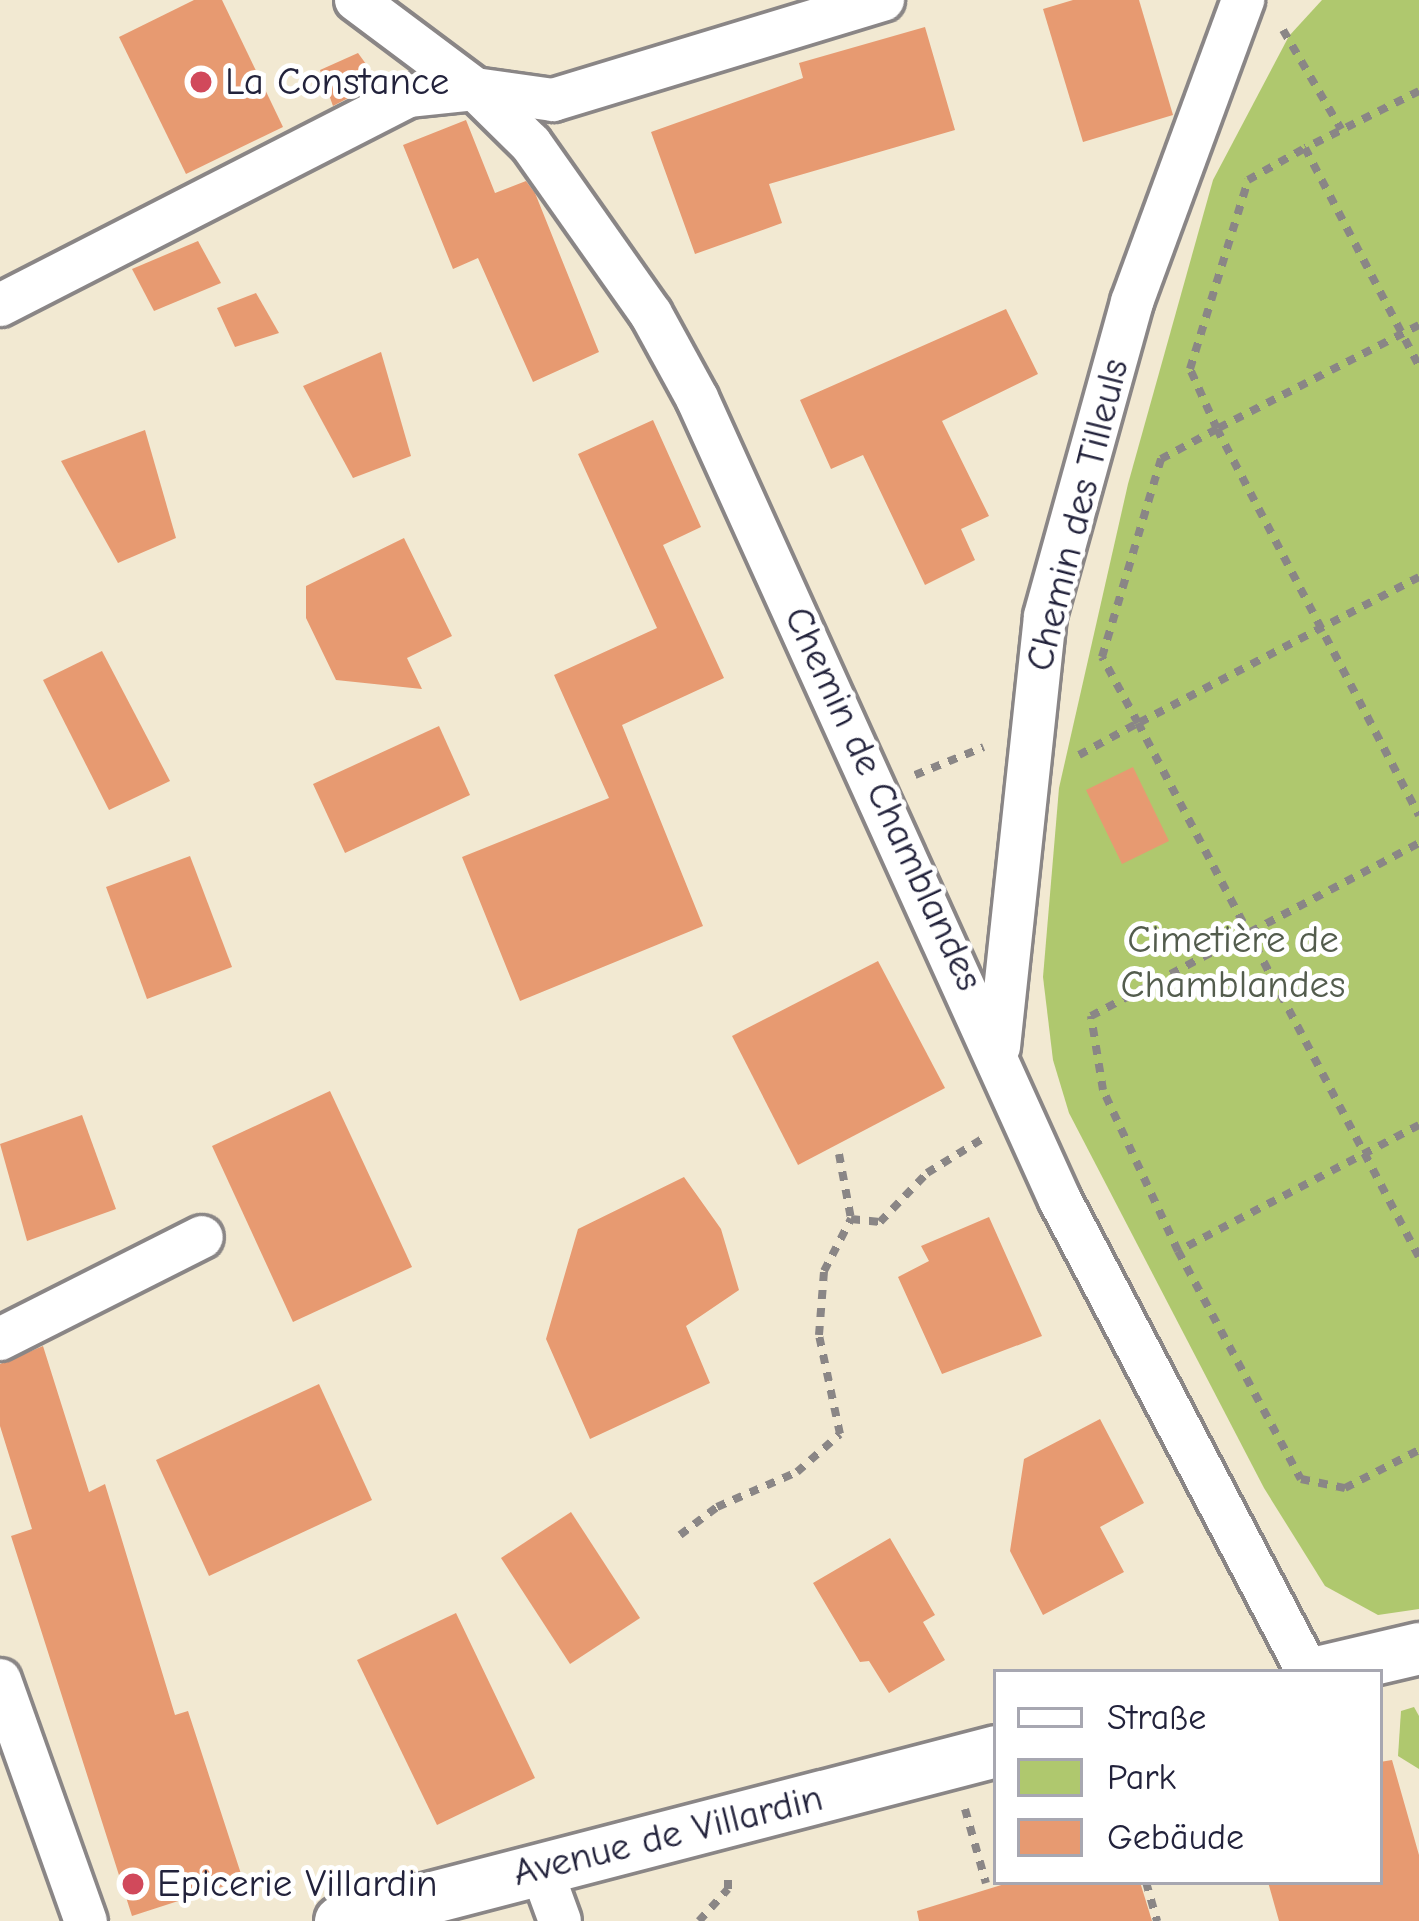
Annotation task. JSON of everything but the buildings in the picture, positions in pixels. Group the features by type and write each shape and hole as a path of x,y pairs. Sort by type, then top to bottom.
{"street":[{"name":"Chemin de Chamblandes","path":"356,0 475,89 531,144 592,224 697,398 998,1048 1060,1200 1306,1669"},
{"path":"0,305 408,96 475,89 553,100 883,0"},
{"name":"Chemin des Tilleuls","path":"998,1048 1045,616 1132,302 1256,8"},
{"path":"0,1340 202,1237"},
{"path":"1331,1669 1419,1648"},
{"path":"0,1680 86,1921"},
{"name":"Avenue de Villardin","path":"340,1921 993,1752"},
{"path":"542,1869 560,1921"}],"path":[{"path":"1256,8 1289,36 1341,129"},
{"path":"1419,91 1248,180 1190,369 1419,815"},
{"path":"1305,148 1419,366"},
{"path":"1419,325 1161,459 1102,657 1419,1257"},
{"path":"1065,762 1419,577"},
{"path":"902,781 997,747"},
{"path":"1419,842 1091,1016 1103,1090 1178,1251 1301,1479 1345,1488 1419,1450"},
{"path":"1178,1251 1419,1125"},
{"path":"851,1219 880,1222 926,1173 984,1139"},
{"path":"680,1535 717,1507 796,1472 840,1434 819,1335 824,1271 851,1219 839,1154"},
{"path":"965,1807 986,1883"},
{"path":"699,1921 728,1889 729,1864"},
{"path":"1147,1885 1157,1921"}],"green space":[{"name":"Cimetière de Chamblandes","path":"1322,0 1419,0 1419,1609 1378,1615 1325,1586 1264,1488 1069,1113 1053,1060 1043,977 1059,788 1128,484 1213,180 1289,36"},
{"path":"1414,1707 1419,1716 1419,1769 1398,1756 1401,1711"}],"place":[{"name":"La Constance","path":"201,82"},
{"name":"Epicerie Villardin","path":"133,1884"}]}
